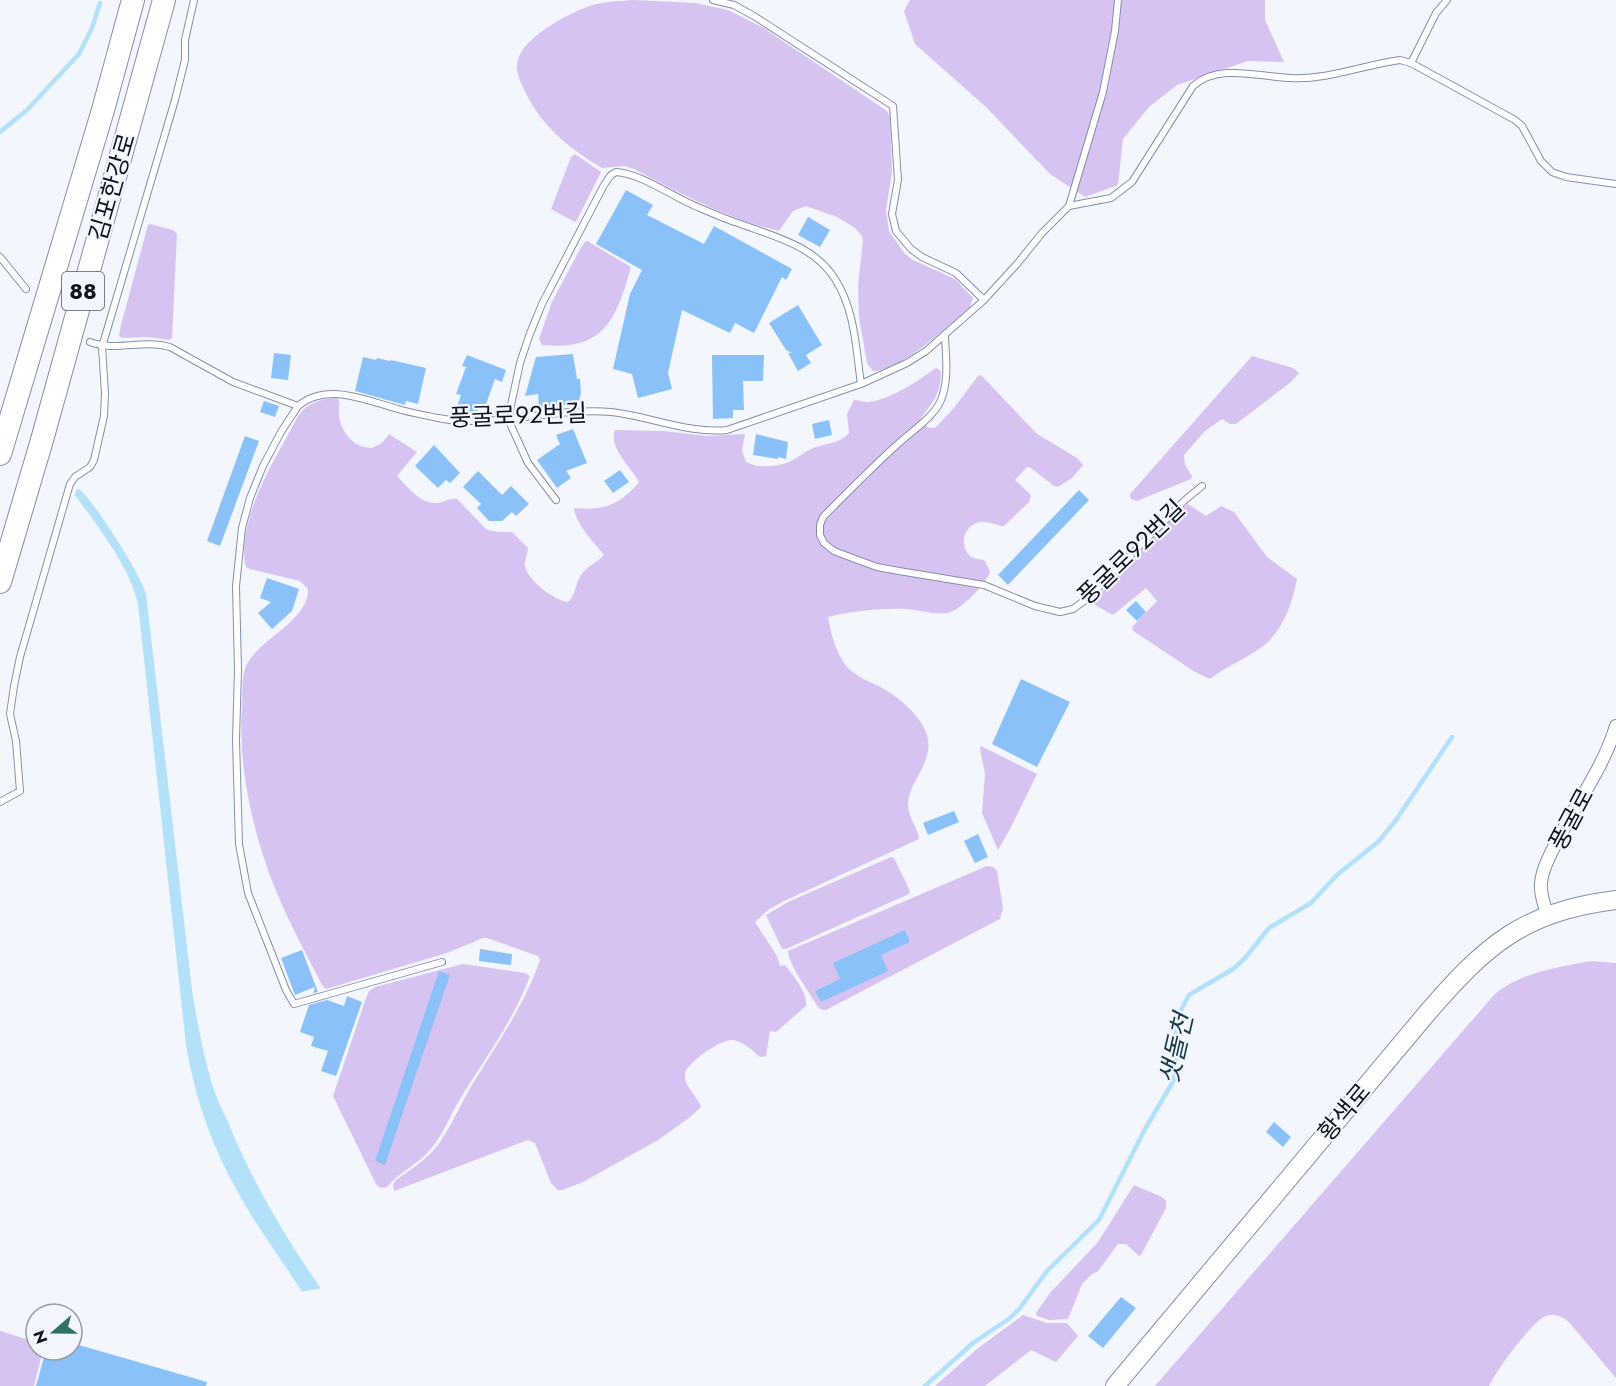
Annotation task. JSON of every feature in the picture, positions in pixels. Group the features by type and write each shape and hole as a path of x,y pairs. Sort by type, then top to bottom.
{"highway":[{"name":"김포한강로","path":"0,454 134,0"},
{"name":"김포한강로","path":"0,582 45,429 164,0"}],"street":[{"name":"풍굴로","path":"1547,915 1540,887 1542,876 1566,824 1607,752 1616,726"},
{"name":"황색로","path":"1115,1386 1450,986 1493,944 1520,927 1547,915 1587,904 1616,900"}],"lane":[{"path":"0,802 20,791 10,714 20,657 70,484 75,477 90,467 94,460 105,393 102,347 175,100 185,60 185,40 194,0"},
{"path":"713,0 734,5 754,16 893,106 898,180 892,214 897,231 911,249 922,257 956,273 984,300"},
{"path":"1118,0 1115,31 1105,81 1069,206 1111,198 1132,182 1193,86 1207,75 1233,73 1311,78 1400,60 1411,63 1507,114 1522,126 1541,161 1552,172 1566,177 1616,184"},
{"path":"1411,63 1436,13 1447,0"},
{"path":"556,500 528,463 508,419 520,363 542,304 604,185 610,175 616,172 631,175 694,206 794,244 823,265 834,277 848,309 855,333 861,384"},
{"name":"풍굴로92번길","path":"298,406 315,396 337,393 442,418 479,421 597,411 718,431 737,428 861,384 907,363 945,336 984,300 1042,232 1069,206"},
{"path":"0,257 26,289"},
{"name":"풍굴로92번길","path":"945,336 946,366 940,401 920,425 898,443 823,517 820,535 824,543 834,551 877,567 984,585 1043,608 1059,612 1067,611 1088,598 1185,500 1202,486"},
{"path":"90,342 102,347 144,343 161,344 233,382 298,406 281,432 258,478 245,514 239,547 236,586 239,844 245,884 291,1000 294,1004 442,962"}],"shaded area":[{"path":"910,0 1265,0 1265,20 1284,62 1248,61 1177,85 1149,107 1123,139 1118,185 1085,197 1050,174 987,108 915,44 904,11"},
{"path":"614,1 695,3 728,10 762,27 887,111 890,117 892,172 886,210 889,231 904,253 913,260 955,279 973,298 970,307 910,356 884,369 873,371 867,363 859,318 858,286 863,240 855,228 837,217 806,206 793,211 779,231 760,226 704,204 634,169 625,166 602,168 556,134 537,112 520,81 517,67 522,51 538,34 584,8"},
{"path":"575,154 601,172 575,222 551,209 571,157"},
{"path":"150,224 173,230 177,234 172,338 169,340 119,336"},
{"path":"587,241 631,267 613,317 593,337 580,343 563,346 542,345 539,339 552,302 579,251"},
{"path":"1252,356 1293,368 1299,373 1291,382 1236,424 1230,424 1222,419 1205,431 1184,455 1185,465 1192,476 1191,479 1137,501 1131,499 1130,494"},
{"path":"936,368 941,371 939,387 935,398 920,420 929,428 935,428 981,375 1037,434 1077,458 1083,465 1072,478 1058,487 1027,467 1015,480 1031,495 1029,502 1004,526 981,522 975,523 967,530 964,539 965,549 972,557 985,561 990,572 972,596 953,611 938,613 886,609 828,617 837,650 848,668 856,675 884,689 910,709 920,721 927,735 925,763 912,788 908,805 919,839 782,902 768,910 755,922 777,956 780,966 785,965 799,984 805,996 806,1006 776,1032 770,1031 766,1056 760,1057 744,1044 732,1040 720,1043 697,1058 687,1069 685,1079 701,1107 658,1140 583,1182 562,1190 558,1190 551,1183 535,1143 528,1140 394,1191 393,1184 396,1180 418,1164 443,1138 518,1009 540,960 538,956 483,938 447,953 326,989 282,905 257,837 247,794 241,728 243,680 244,670 252,656 300,611 306,600 308,589 300,581 246,567 244,552 250,517 256,499 271,465 299,415 316,402 338,398 339,417 343,429 355,443 372,448 382,443 389,434 417,452 397,476 410,490 420,498 432,503 457,499 487,530 512,532 528,548 525,566 531,577 549,594 568,602 573,596 581,575 604,555 582,527 574,508 584,509 610,505 625,496 639,482 618,451 614,437 615,430 664,431 707,436 745,434 742,451 746,462 763,466 780,465 794,460 811,449 845,437 849,433 847,414 854,400 868,402 885,398"},
{"path":"1188,504 1206,516 1221,506 1234,512 1267,557 1297,579 1289,609 1274,635 1259,649 1210,679 1195,672 1132,630 1133,626 1157,601 1146,588 1113,615 1095,605 1093,601"},
{"path":"981,746 1037,774 998,850 982,813 985,774"},
{"path":"891,857 894,858 910,891 909,894 782,949 766,915 788,902"},
{"path":"987,866 997,871 1003,908 1000,919 826,1010 818,1007 796,972 788,951"},
{"path":"1591,961 1616,963 1616,1378 1568,1321 1560,1316 1552,1315 1540,1320 1523,1337 1489,1386 1155,1386 1494,995 1504,987 1527,976"},
{"path":"463,964 525,973 530,976 515,1010 457,1104 438,1140 429,1151 387,1187 380,1188 333,1096 366,998 369,991 375,987"},
{"path":"1134,1185 1166,1201 1166,1208 1141,1255 1139,1256 1126,1244 1118,1244 1098,1271 1082,1284 1068,1319 1049,1320 1037,1316 1036,1313 1050,1293 1098,1242"},
{"path":"1023,1315 1047,1323 1067,1323 1078,1336 1056,1362 1031,1350 985,1386 935,1386 977,1349"},
{"path":"0,1331 24,1338 24,1362 40,1362 34,1386 0,1386"}],"water":[{"path":"79,489 96,508 117,539 136,571 146,594 192,990 203,1049 214,1089 244,1158 280,1226 322,1291 391,1386 335,1334 310,1303 234,1186 200,1106 186,1045 138,604 134,589 120,561 75,495 76,490"}],"pier":[{"path":"323,1288 394,1386 365,1386 300,1292"}],"building":[{"path":"626,190 653,205 647,215 704,244 714,226 792,269 786,280 782,277 754,333 735,323 730,333 682,310 668,373 672,389 638,398 632,374 613,369 630,294 642,270 596,244"},
{"path":"808,217 830,230 820,247 798,235"},
{"path":"798,305 822,345 806,355 811,363 798,371 788,353 792,353 786,350 769,323"},
{"path":"274,353 291,355 288,380 271,378"},
{"path":"573,354 577,379 580,379 581,393 578,404 539,407 538,394 525,396 536,357"},
{"path":"467,355 506,370 502,382 495,379 484,410 479,408 477,414 457,407 461,395 456,394 466,367 462,366"},
{"path":"712,355 764,355 763,381 743,381 744,410 733,410 733,418 713,419"},
{"path":"363,357 391,360 426,368 418,404 406,401 405,405 355,391"},
{"path":"264,401 279,406 275,417 260,412"},
{"path":"829,420 832,435 815,439 812,424"},
{"path":"573,429 587,463 566,471 571,478 557,488 537,460 560,444 556,435"},
{"path":"756,434 788,442 786,459 753,455"},
{"path":"245,436 259,441 220,546 207,541"},
{"path":"434,445 460,473 450,483 446,480 438,488 415,466"},
{"path":"620,470 629,482 613,493 604,481"},
{"path":"478,471 502,495 511,486 529,504 516,516 512,512 502,521 489,521 477,508 481,504 463,487"},
{"path":"1079,490 1089,500 1008,585 998,575"},
{"path":"267,578 299,589 292,611 272,629 258,613 271,602 260,598"},
{"path":"1136,601 1146,612 1137,621 1126,610"},
{"path":"1021,679 1070,702 1037,767 992,744"},
{"path":"954,811 959,822 928,835 923,823"},
{"path":"978,834 988,857 975,863 964,841"},
{"path":"905,930 910,942 881,955 888,971 821,1002 815,991 840,979 833,963"},
{"path":"480,949 512,954 511,965 479,961"},
{"path":"302,950 318,992 313,993 315,987 295,995 281,958"},
{"path":"439,971 450,975 385,1165 375,1161"},
{"path":"347,996 362,1002 336,1076 321,1071 328,1051 311,1046 314,1037 300,1032 309,1005 327,1000 344,1006"},
{"path":"1274,1122 1291,1137 1283,1147 1266,1132"},
{"path":"1121,1297 1136,1308 1103,1348 1088,1336"},
{"path":"84,1346 207,1382 206,1386 36,1386 43,1362 84,1362"}],"waterway":[{"path":"0,132 27,110 79,54 92,28 100,3"},
{"name":"샛돌천","path":"925,1386 973,1343 1010,1318 1047,1271 1099,1220 1145,1129 1174,1080 1177,1055 1176,1033 1180,1012 1189,995 1233,969 1269,928 1311,903 1337,875 1378,842 1396,820 1452,737"}]}
